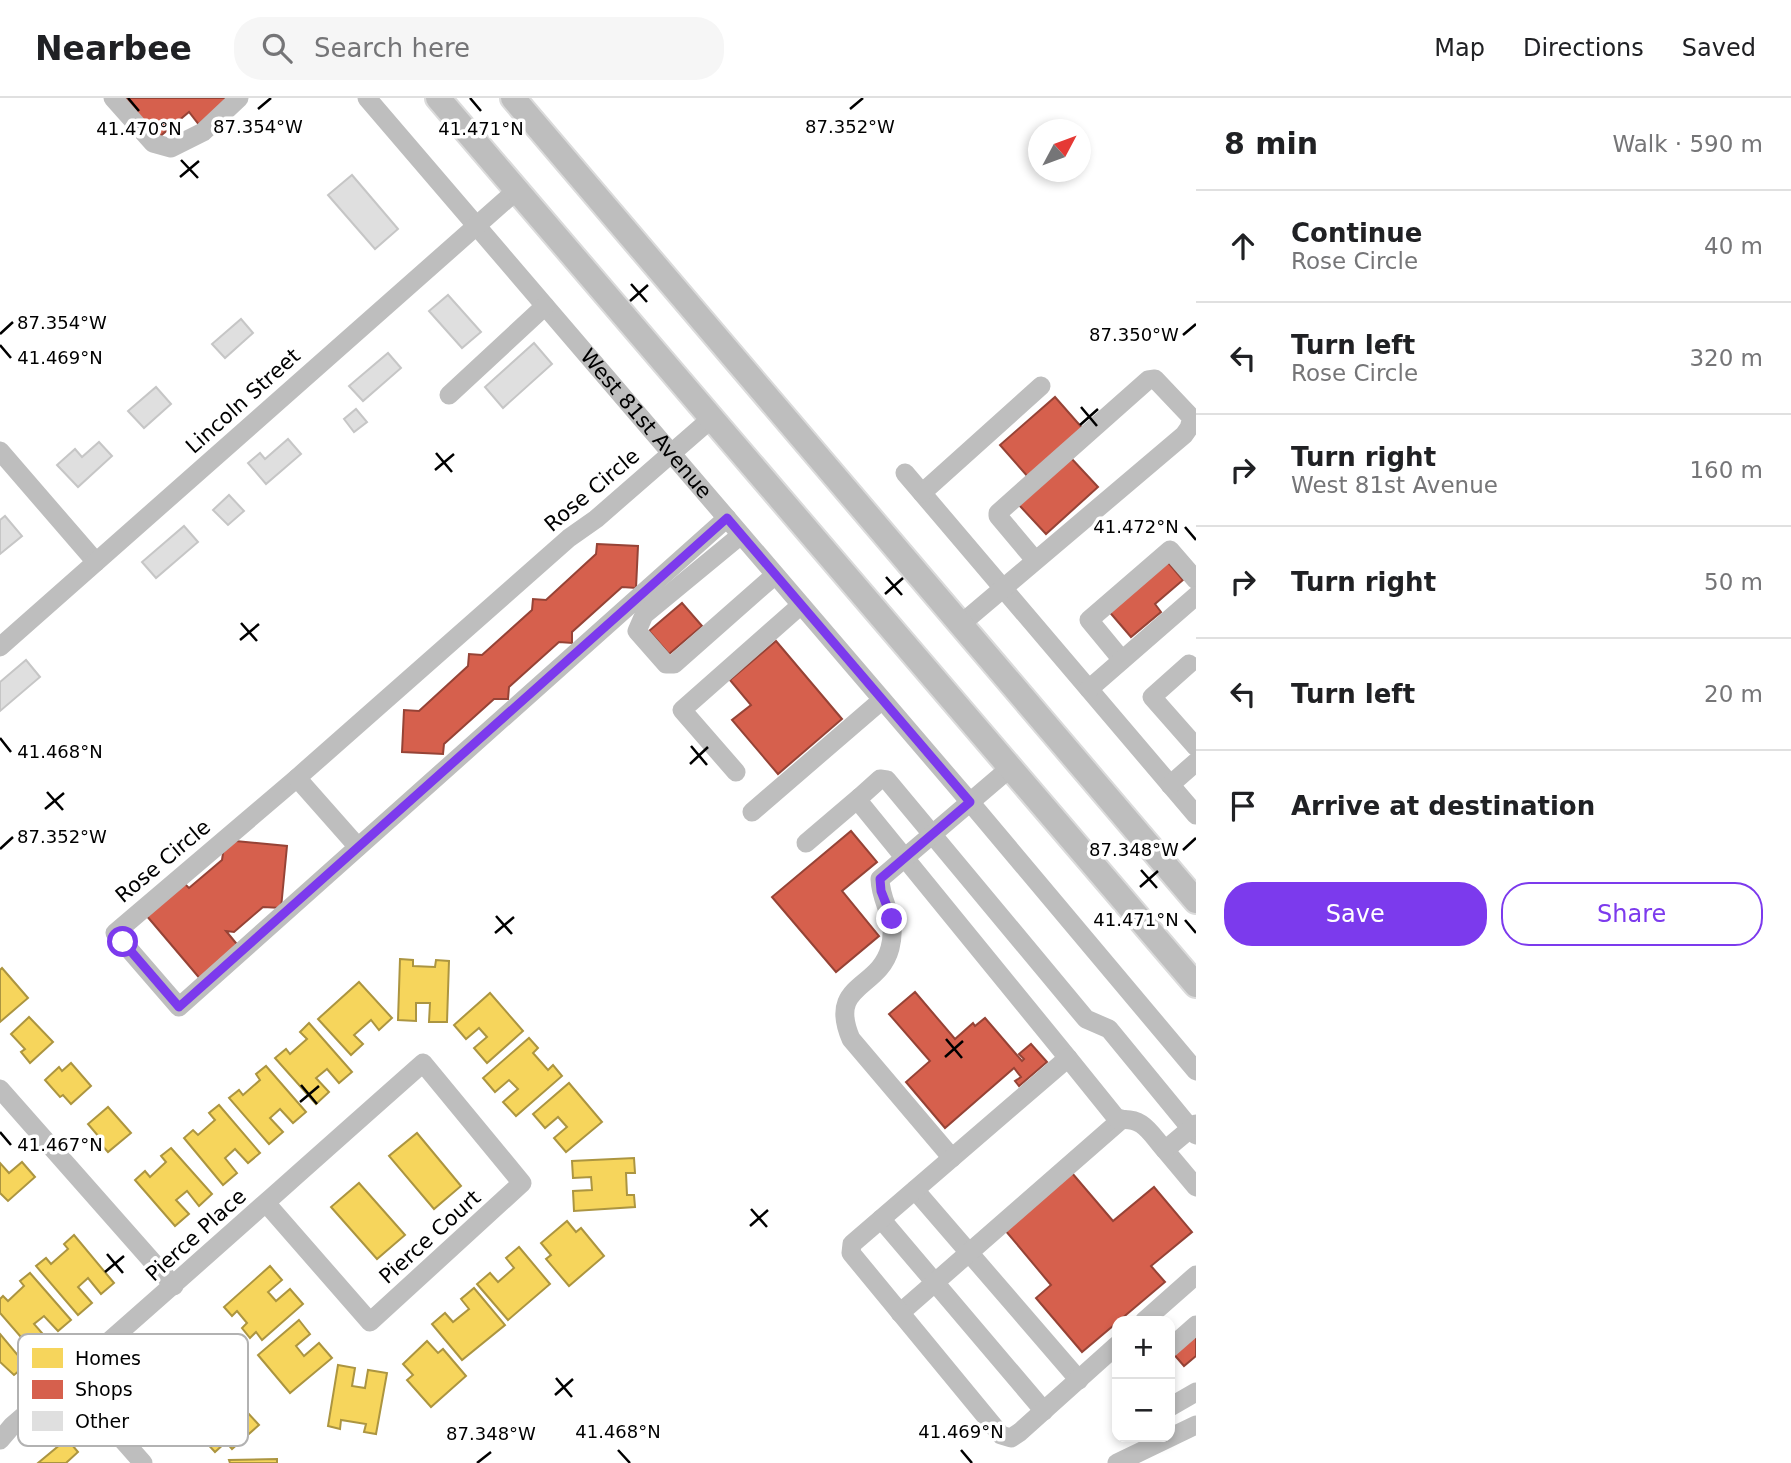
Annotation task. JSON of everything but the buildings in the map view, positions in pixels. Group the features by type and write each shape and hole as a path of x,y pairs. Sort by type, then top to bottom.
{"main road":[{"path":"438,98 1196,985"},
{"path":"513,98 1196,901"}],"street":[{"path":"113,98 153,143 171,148 204,132 239,98"},
{"name":"West 81st Avenue","path":"367,98 970,802 1196,1071"},
{"name":"Lincoln Street","path":"0,647 517,190"},
{"path":"449,395 545,306"},
{"path":"961,624 1163,454 1189,428 1192,418 1155,379 1148,380 998,513 1035,560"},
{"path":"922,493 1041,386"},
{"name":"Rose Circle","path":"712,418 596,519 569,538 297,778 115,933 179,1007 727,518"},
{"path":"0,451 96,562"},
{"path":"905,473 1196,815"},
{"path":"741,535 644,615 637,631 666,664 674,664 775,575"},
{"path":"1122,660 1089,620 1170,550 1196,580"},
{"path":"1089,689 1196,596"},
{"path":"736,772 682,710 801,605"},
{"path":"1194,665 1152,697 1196,747"},
{"path":"752,812 882,700"},
{"path":"1170,785 1196,762"},
{"path":"952,1158 851,1038 845,1025 844,1009 849,996 884,964 889,951 892,919 881,891 880,879 1010,768"},
{"path":"297,778 358,847"},
{"path":"806,843 880,779 887,780 1086,1019 1109,1029 1194,1129 1165,1150"},
{"path":"860,797 860,803 1118,1120 1131,1118 1143,1125 1196,1187"},
{"path":"1068,1058 852,1244 851,1253 1001,1435 1011,1438 1112,1350"},
{"name":"Pierce Court","path":"266,1203 370,1322 523,1183 423,1063"},
{"name":"Pierce Place","path":"119,1334 423,1063"},
{"path":"4,1100 174,1286"},
{"path":"900,1313 1122,1119"},
{"path":"915,1190 1079,1380"},
{"path":"881,1219 1044,1411"},
{"path":"1150,1316 1196,1275"},
{"path":"1175,1344 1196,1325"},
{"path":"1175,1404 1196,1392"},
{"name":"Pierce Place","path":"0,1440 18,1421"},
{"path":"1175,1432 1196,1425"},
{"path":"1117,1463 1144,1442"},
{"path":"129,1446 144,1463"}],"route":[{"path":"123,942 179,1007 727,518 970,802 880,879 881,891 892,919"}]}
